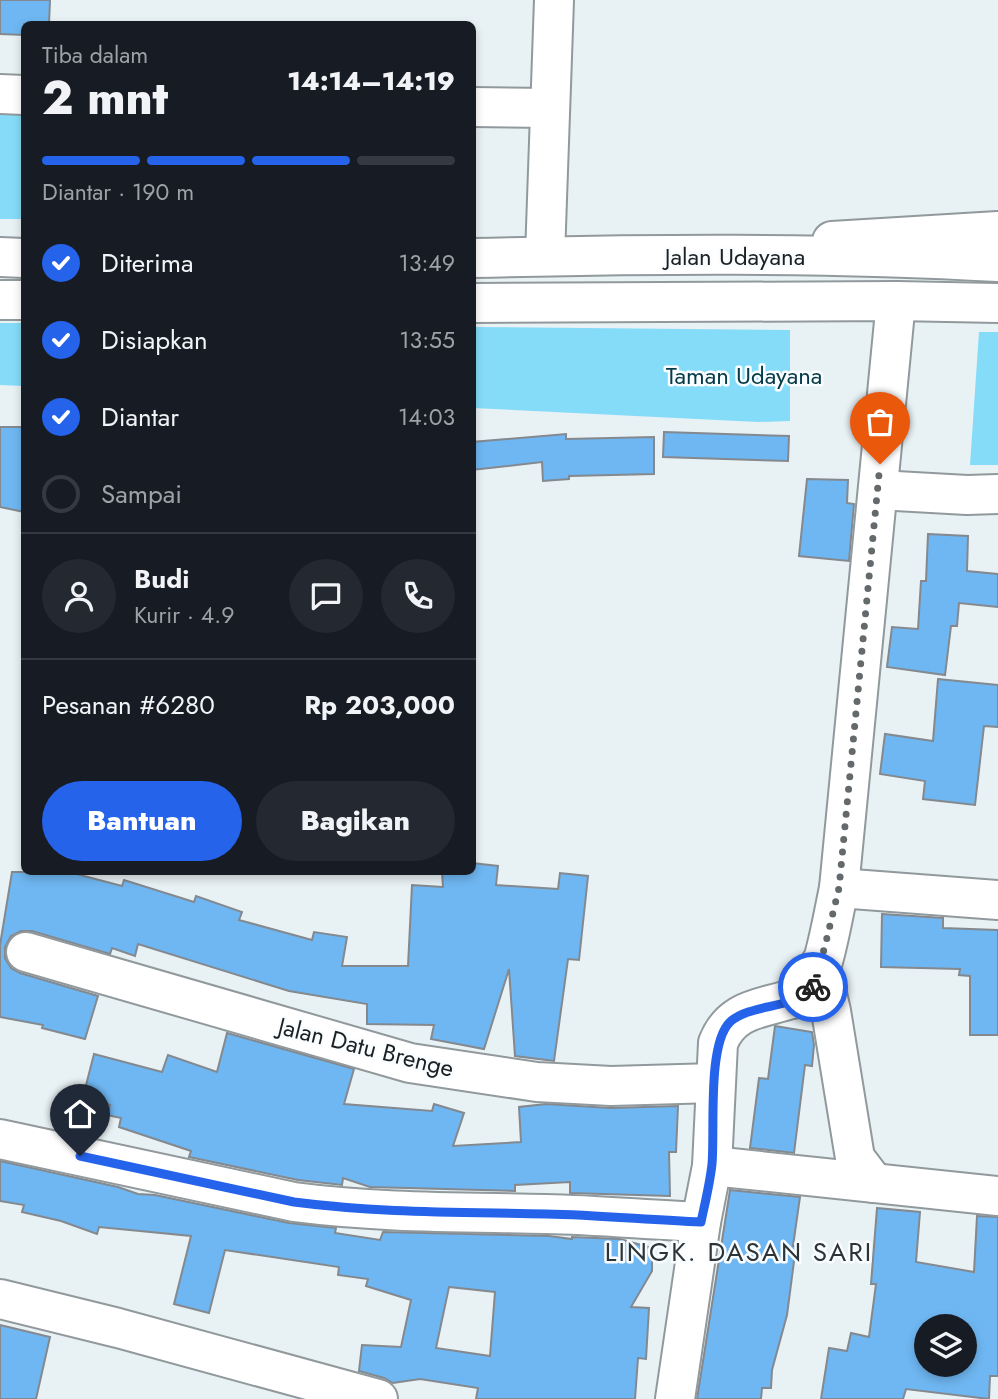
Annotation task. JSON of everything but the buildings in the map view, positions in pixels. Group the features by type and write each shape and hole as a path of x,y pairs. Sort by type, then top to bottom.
{"street":[{"path":"554,0 549,108 549,246 561,301"},
{"path":"0,94 21,95"},
{"path":"476,107 549,108"},
{"path":"476,241 549,246 804,243 998,231"},
{"path":"0,239 21,240"},
{"name":"Jalan Udayana","path":"476,257 549,246 998,262"},
{"path":"0,257 21,258"},
{"path":"0,300 21,300"},
{"path":"675,1399 712,1166 718,1044 726,1027 740,1015 807,994 816,981 839,888 896,301"},
{"name":"Jalan Udayana","path":"476,303 998,303"},
{"path":"878,490 998,494"},
{"path":"839,888 998,900"},
{"name":"Jalan Datu Brenge","path":"26,952 410,1063 537,1082 611,1086 715,1083"},
{"path":"820,964 831,1011 855,1158 874,1183"},
{"path":"0,1139 313,1205 409,1212 549,1214 701,1222"},
{"path":"712,1166 998,1196"},
{"path":"0,1299 118,1328 378,1399"}],"green space":[{"path":"21,78 21,219 0,219 0,80"},
{"path":"0,323 21,323 21,386 0,385"},
{"name":"Taman Udayana","path":"476,327 790,330 790,421 758,422 476,408"},
{"path":"979,332 998,332 998,465 970,465"}],"way so far":[{"path":"813,987 839,888 880,464"}],"district":[{"name":"LINGK. DASAN SARI","path":"739,1252"}],"route":[{"path":"80,1156 322,1206 360,1210 549,1214 701,1222 712,1166 715,1083 718,1044 722,1032 740,1015 803,996 813,987"}]}
